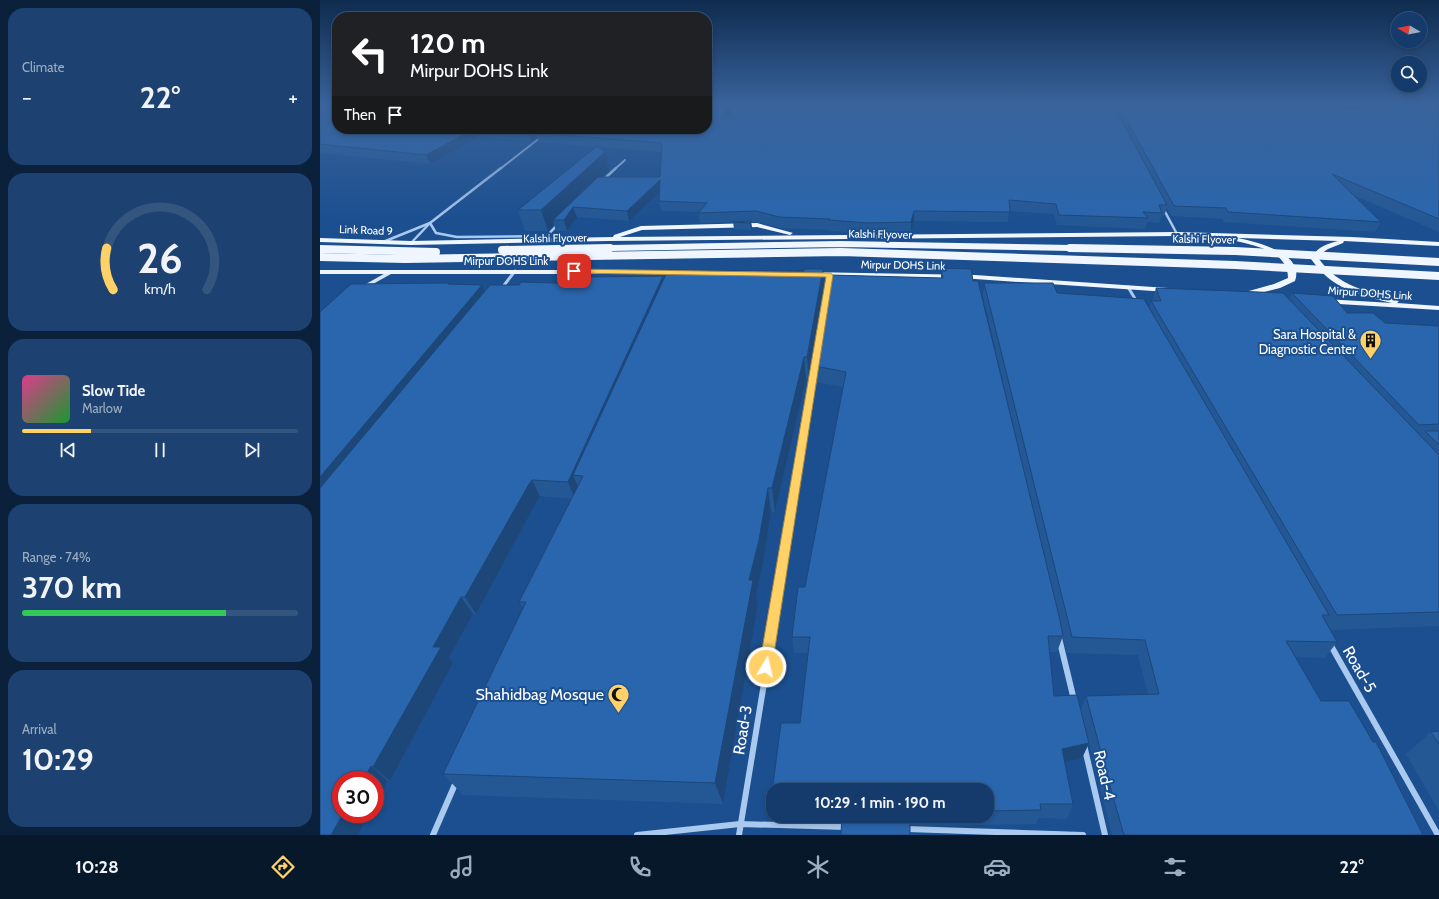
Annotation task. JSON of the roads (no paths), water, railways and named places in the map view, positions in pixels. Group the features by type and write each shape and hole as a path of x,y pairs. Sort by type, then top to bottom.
{"main road":[{"path":"607,238 641,228 757,225 802,237"},
{"name":"Mirpur DOHS Link","path":"411,243 607,238 1177,234 1352,239 1439,244"},
{"path":"1210,235 1270,248 1285,259 1291,269 1292,279 1277,286 1241,295 1266,297"},
{"path":"1352,239 1327,246 1318,251 1315,259 1321,270 1334,281 1352,289 1373,296 1429,308"},
{"name":"Link Road 9","path":"320,240 411,243"},
{"name":"Kalshi Flyover","path":"320,250 449,252 840,244 1234,251 1439,262"},
{"path":"320,257 405,259 841,252 1235,265 1439,276"},
{"name":"Mirpur DOHS Link","path":"389,273 515,271 679,274"},
{"path":"320,272 389,273"},
{"path":"354,292 389,273"},
{"name":"Mirpur DOHS Link","path":"799,274 1175,290"},
{"name":"Mirpur DOHS Link","path":"1313,300 1439,308"}],"street":[{"path":"411,243 430,223 533,143"},
{"path":"601,182 625,160"},
{"path":"1163,207 1177,234"},
{"path":"430,223 436,233 457,237 547,236 563,220"},
{"path":"382,242 430,223"},
{"path":"500,290 515,271"},
{"name":"Road-3","path":"739,835 830,275"},
{"path":"1128,287 1140,308"},
{"path":"1058,634 1074,703"},
{"name":"Road-5","path":"1328,641 1438,835"},
{"name":"Road-4","path":"1084,742 1105,835"},
{"path":"433,835 458,776"},
{"path":"637,835 740,824 852,828"},
{"path":"900,829 1083,835"}],"place":[{"name":"Sara Hospital & Diagnostic Center","path":"1371,360"},
{"name":"Shahidbag Mosque","path":"619,714"}]}
